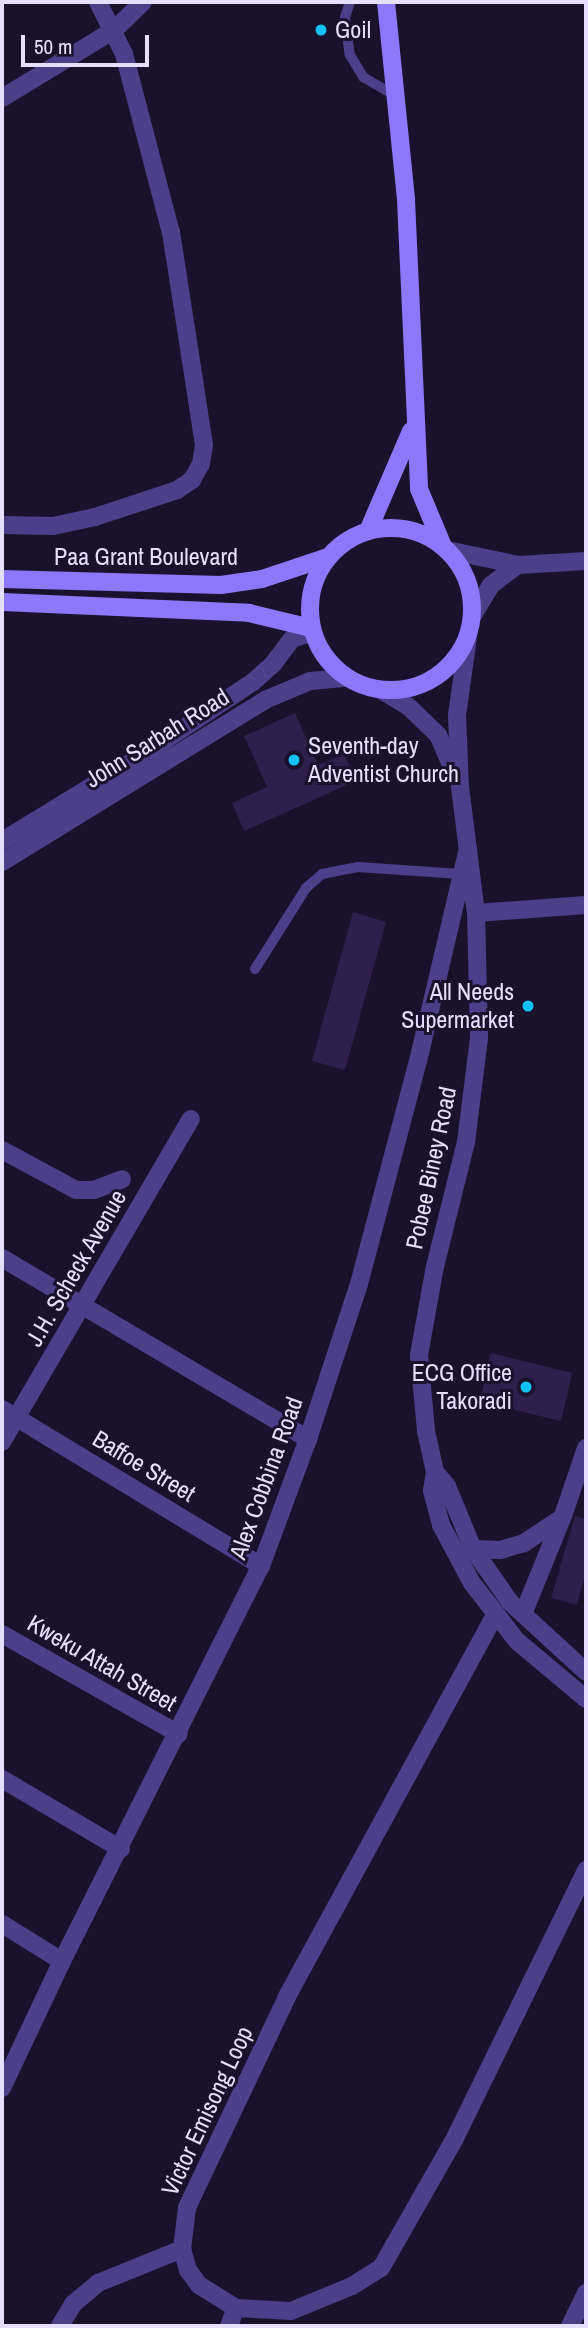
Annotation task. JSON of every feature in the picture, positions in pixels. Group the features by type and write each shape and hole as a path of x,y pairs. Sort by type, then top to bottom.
{"main road":[{"path":"386,2 406,200 419,489 445,548 467,579 473,615 468,637 460,653 434,678 408,688 381,690 346,678 319,650 312,630 311,590 328,557 340,545 368,531 407,529 445,548"},
{"path":"368,531 407,447 416,414"},
{"name":"Paa Grant Boulevard","path":"2,579 221,585 262,579 328,557"},
{"name":"Paa Grant Boulevard","path":"2,602 249,613 312,630"}],"street":[{"path":"2,525 52,526 95,517 177,490 192,480 201,464 204,445 171,233 129,72 114,30 98,2"},
{"path":"2,98 114,30 143,2"},
{"path":"445,548 518,565 586,561"},
{"path":"473,615 491,585 518,565"},
{"name":"John Sarbah Road","path":"2,841 144,755 242,690 273,664 292,639 312,630"},
{"path":"460,788 457,715 468,637"},
{"name":"John Sarbah Road","path":"2,862 265,700 310,681 346,678"},
{"path":"381,690 408,706 438,735 460,788"},
{"name":"Pobee Biney Road","path":"460,788 476,912 479,1038 466,1142 435,1266 419,1355 426,1431 435,1472 432,1491 441,1525 472,1583 495,1615 524,1649 586,1699"},
{"name":"Alex Cobbina Road","path":"2,2088 62,1961 121,1849 261,1566 308,1439 359,1284 386,1185 469,845"},
{"path":"476,912 586,905"},
{"name":"J.H. Scheck Avenue","path":"2,1441 9,1413 83,1304 191,1119"},
{"path":"2,1150 76,1190 94,1190 122,1179"},
{"path":"2,1258 308,1439"},
{"name":"Baffoe Street","path":"9,1413 261,1566"},
{"path":"523,1614 563,1516 586,1448"},
{"name":"Pobee Biney Road","path":"435,1472 447,1486 473,1549 510,1602 586,1672"},
{"path":"473,1549 500,1550 524,1544 563,1516"},
{"name":"Victor Emisong Loop","path":"182,2249 187,2208 287,1997 495,1615"},
{"name":"Kweku Attah Street","path":"2,1634 178,1734"},
{"path":"2,1779 121,1849"},
{"path":"60,2326 73,2304 98,2283 182,2249 188,2270 199,2285 236,2308 291,2311 352,2286 381,2268 454,2140 586,1870"},
{"path":"2,1924 62,1961"},
{"path":"569,2326 586,2293"},
{"path":"229,2326 236,2308"}],"lane":[{"path":"350,2 345,17 346,39 356,67 363,77 396,96"},
{"path":"255,969 306,888 322,874 358,867 460,874"}],"building":[{"path":"295,713 318,765 344,754 356,781 244,831 232,803 267,787 244,736"},
{"path":"353,912 386,922 345,1070 312,1061"},
{"name":"ECG Office Takoradi","path":"491,1353 572,1373 561,1421 480,1402"},
{"path":"575,1516 586,1519 586,1571 577,1605 551,1598"}],"place":[{"name":"Goil","path":"321,30"},
{"name":"Seventh-day Adventist Church","path":"294,760"},
{"name":"All Needs Supermarket","path":"528,1006"},
{"name":"ECG Office Takoradi","path":"526,1387"}]}
